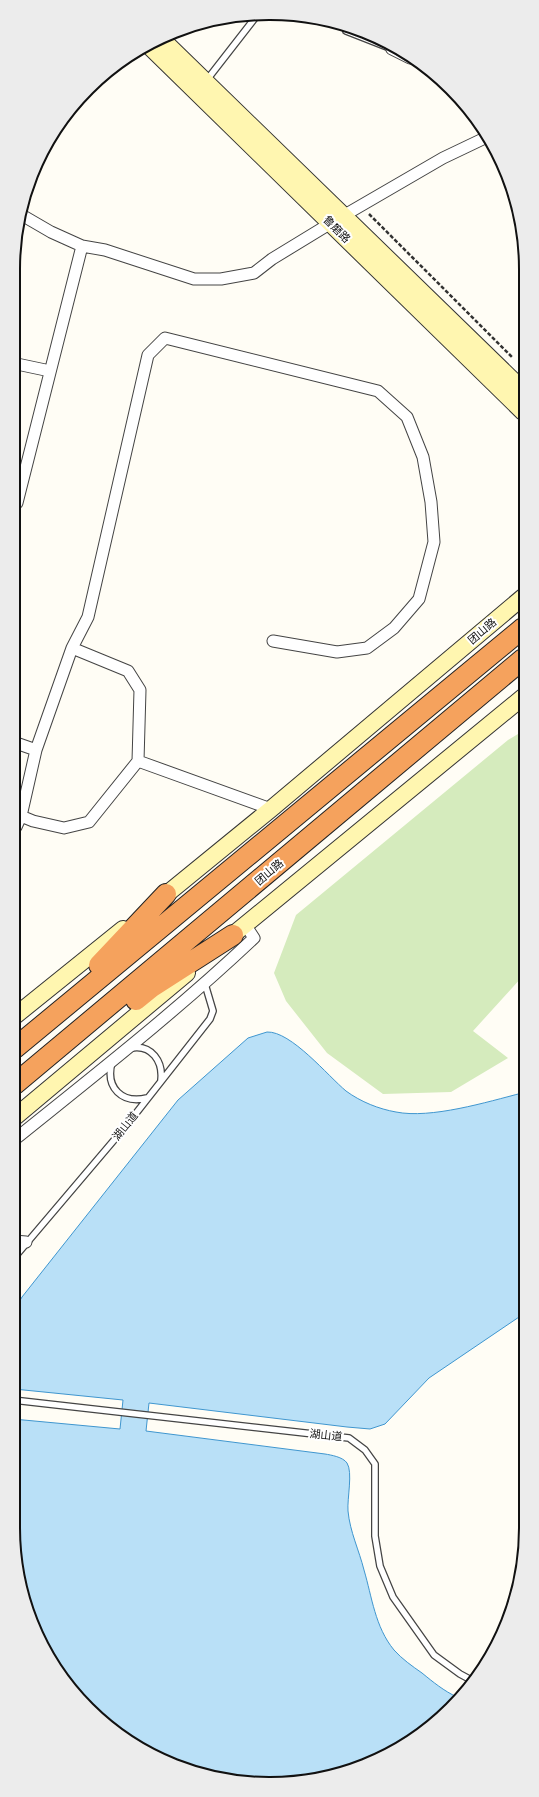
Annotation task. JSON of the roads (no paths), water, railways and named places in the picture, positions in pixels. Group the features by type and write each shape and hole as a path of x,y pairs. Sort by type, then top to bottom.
{"highway":[{"path":"20,1044 519,631"},
{"name":"团山路","path":"20,1080 519,662"},
{"path":"32,1034 166,894"},
{"path":"45,1059 61,1060 152,987 240,930"}],"main road":[{"name":"鲁磨路","path":"166,43 201,87"},
{"name":"鲁磨路","path":"153,49 201,87 337,220 519,407"},
{"name":"鲁磨路","path":"337,220 366,237 519,386"},
{"name":"团山路","path":"20,1012 271,809 519,600"},
{"path":"20,1113 519,700"}],"street":[{"path":"26,217 51,232 82,246 105,250 194,279 221,279 254,273 272,259 337,220 443,158 482,139"},
{"path":"20,480 82,246"},
{"path":"72,648 128,671 140,690 138,761 89,822 64,828 33,821 21,816 36,750 72,648 88,617 148,355 165,338 378,391 407,417 423,457 431,502 434,542 419,599 394,628 367,648 337,652 273,641"},
{"path":"20,365 50,371"},
{"path":"20,744 36,750"},
{"path":"138,761 271,809"},
{"path":"20,1135 205,984 254,938 240,930"},
{"path":"20,1242 26,1242"}],"lane":[{"path":"201,87 253,21"},
{"name":"湖山道","path":"20,1250 126,1126 212,1016 212,1006 205,984"},
{"path":"126,1050 141,1048 156,1056 162,1071 161,1081"},
{"path":"113,1060 110,1077 112,1085 117,1092 123,1097 131,1100 147,1098"},
{"name":"湖山道","path":"20,1401 349,1438 365,1450 375,1464 375,1536 380,1566 393,1597 434,1655 468,1678"}],"water":[{"path":"267,1032 277,1034 287,1039 298,1046 346,1091 370,1104 390,1111 410,1114 442,1111 476,1105 519,1094 519,1317 429,1378 385,1424 370,1429 149,1403 146,1431 325,1454 343,1459 349,1467 350,1473 348,1511 351,1526 382,1632 394,1650 404,1659 439,1686 454,1695 434,1715 408,1735 394,1744 365,1758 350,1764 318,1772 302,1775 270,1777 237,1775 221,1772 189,1764 174,1758 145,1744 131,1735 93,1704 62,1666 53,1652 39,1623 33,1608 25,1576 22,1560 20,1528 20,1420 120,1429 123,1400 20,1390 20,1300 178,1100 248,1038"}]}
